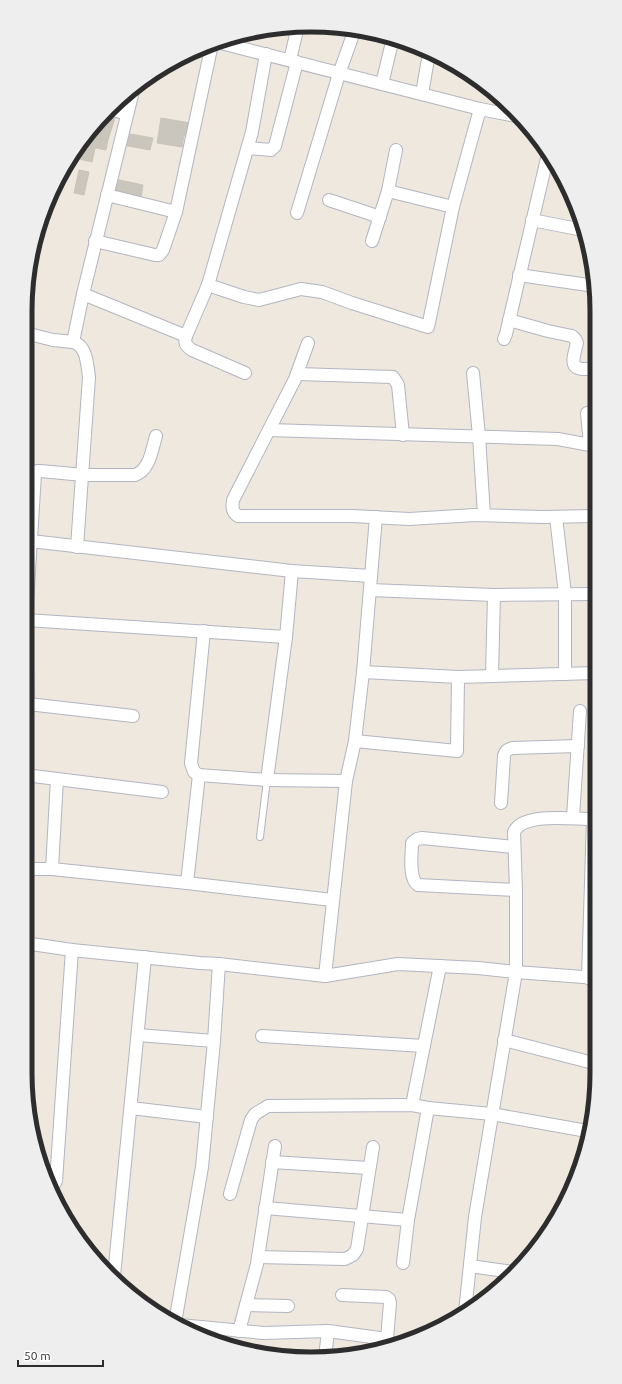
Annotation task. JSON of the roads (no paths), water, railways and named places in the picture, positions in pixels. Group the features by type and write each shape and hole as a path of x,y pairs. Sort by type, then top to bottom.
{"street":[{"path":"248,148 271,150 275,146 293,61 297,33"},
{"path":"297,213 339,74 353,35"},
{"path":"382,84 391,44"},
{"path":"229,45 339,74 480,109 509,115"},
{"path":"95,241 155,255 159,255 163,250 176,212 211,51"},
{"path":"245,373 192,350 186,346 185,342 186,336 208,285 248,148 266,54"},
{"path":"422,94 428,58"},
{"path":"73,342 95,241 108,195 131,98"},
{"path":"208,285 244,297 259,300 301,289 322,292 428,327 454,207 480,109"},
{"path":"117,111 127,114"},
{"path":"372,241 388,191 396,150"},
{"path":"504,339 546,161"},
{"path":"388,191 454,207"},
{"path":"108,195 176,212"},
{"path":"329,200 380,217"},
{"path":"532,220 577,229"},
{"path":"519,275 589,285"},
{"path":"83,294 186,336"},
{"path":"508,320 572,336 577,342 572,362 576,368 584,370 590,369"},
{"path":"32,335 53,340 79,343 87,360 89,377 77,547"},
{"path":"308,343 297,374 233,500 232,507 238,516 315,516 409,519 484,515 556,517 590,516"},
{"path":"473,373 480,436 484,515"},
{"path":"297,374 393,377 398,385 403,435"},
{"path":"587,413 590,428"},
{"path":"269,430 403,435 558,438 590,443"},
{"path":"32,524 35,474 37,471 83,475 141,474 147,464 156,436"},
{"path":"556,517 565,594 565,674"},
{"path":"325,976 346,781 355,741 363,672 376,518"},
{"path":"32,541 292,571 371,576"},
{"path":"267,780 286,637 292,571"},
{"path":"370,590 494,595 590,594"},
{"path":"492,675 494,595"},
{"path":"32,620 286,637"},
{"path":"204,631 191,763 194,772 199,774 267,780 346,781"},
{"path":"363,672 458,677 590,673"},
{"path":"355,741 457,751 458,677"},
{"path":"32,704 134,716"},
{"path":"573,817 580,711"},
{"path":"501,803 504,756 507,749 578,746"},
{"path":"187,883 199,774"},
{"path":"32,776 162,792"},
{"path":"52,869 56,779"},
{"path":"466,1305 475,1217 516,972 514,832 516,827 533,820 573,817 590,819"},
{"path":"514,846 422,838 417,839 412,843 412,876 414,882 418,885 516,890"},
{"path":"32,869 52,869 332,900"},
{"path":"32,944 72,950 325,976 398,964 478,968 590,978"},
{"path":"55,1183 56,1181 72,950"},
{"path":"115,1271 145,957"},
{"path":"176,1317 202,1167 214,1040 219,964"},
{"path":"412,1105 440,966"},
{"path":"138,1035 214,1040"},
{"path":"262,1036 424,1046"},
{"path":"504,1040 590,1062"},
{"path":"230,1194 251,1120 255,1114 264,1107 273,1105 412,1105 492,1114 584,1130"},
{"path":"131,1108 207,1117"},
{"path":"403,1263 408,1220 428,1108"},
{"path":"238,1331 258,1257 275,1146"},
{"path":"258,1257 348,1258 353,1255 356,1251 373,1147"},
{"path":"272,1162 369,1168"},
{"path":"265,1208 408,1220"},
{"path":"470,1266 507,1271"},
{"path":"342,1295 386,1297 389,1299 390,1304 387,1341"},
{"path":"246,1305 288,1306"},
{"path":"205,1331 262,1333 328,1331 385,1342"},
{"path":"326,1351 328,1331"}],"lane":[{"path":"260,837 267,780"}]}
